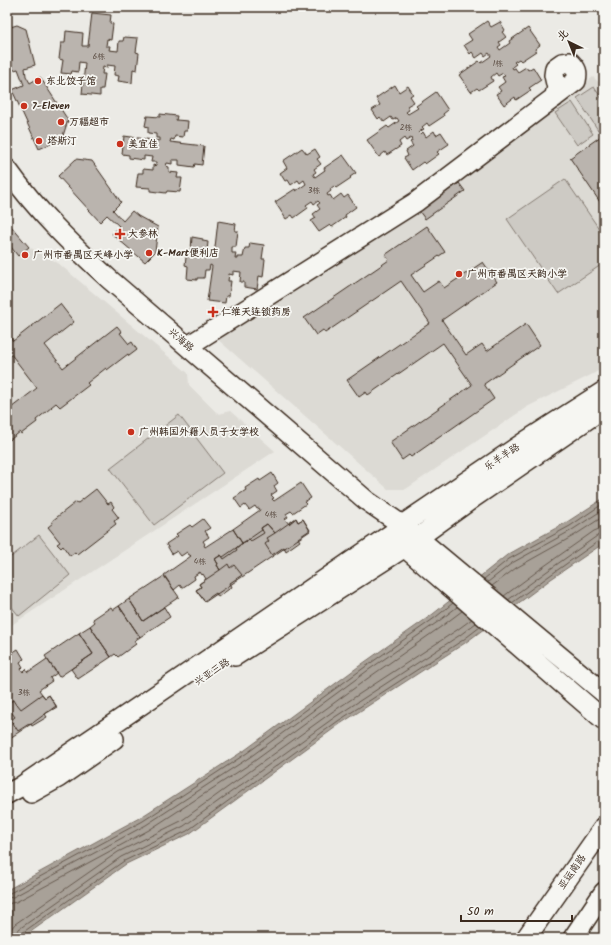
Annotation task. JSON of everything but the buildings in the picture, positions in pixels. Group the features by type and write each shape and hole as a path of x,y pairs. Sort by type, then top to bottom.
{"street":[{"path":"188,346 416,202 554,98"},
{"name":"兴海路","path":"7,169 35,205 75,248 109,279 367,501 396,530 518,633"},
{"name":"乐羊羊路","path":"396,530 526,441 604,391"},
{"name":"乐羊羊路","path":"411,542 604,408"},
{"name":"兴亚三路","path":"7,794 20,787 144,704 396,530"},
{"name":"兴亚三路","path":"7,807 58,778 234,657 411,542"},
{"path":"518,633 604,693"},
{"path":"518,633 604,720"},
{"name":"亚运南路","path":"526,938 604,827"},
{"path":"573,938 604,892"}],"shaded area":[{"name":"广州市番禺区天韵小学","path":"593,77 604,87 604,367 527,407 406,489 388,489 215,337 456,182"},
{"path":"594,87 604,102 604,126 598,130 577,98"},
{"path":"572,102 593,134 577,145 555,113"},
{"path":"565,179 604,236 604,263 558,294 507,219"},
{"name":"广州韩国外籍人员子女学校","path":"7,221 29,247 58,263 188,373 189,385 218,414 230,411 275,451 7,628"},
{"path":"179,415 223,473 154,525 110,468"},
{"path":"39,535 70,575 19,616 7,601 7,560"}],"water":[{"path":"604,498 604,543 551,579 465,643 340,724 189,834 126,864 22,938 7,938 7,890 141,817 245,750 433,614 507,555 567,522"}],"place":[{"name":"东北饺子馆","path":"38,81"},
{"name":"7-Eleven","path":"24,106"},
{"name":"万福超市","path":"61,122"},
{"name":"塔斯汀","path":"39,141"},
{"name":"美宜佳","path":"120,144"},
{"name":"大参林","path":"120,234"},
{"name":"K-Mart便利店","path":"149,253"},
{"name":"广州市番禺区天峰小学","path":"25,255"},
{"name":"广州市番禺区天韵小学","path":"459,274"},
{"name":"仁维天连锁药房","path":"213,312"},
{"name":"广州韩国外籍人员子女学校","path":"131,432"}]}
